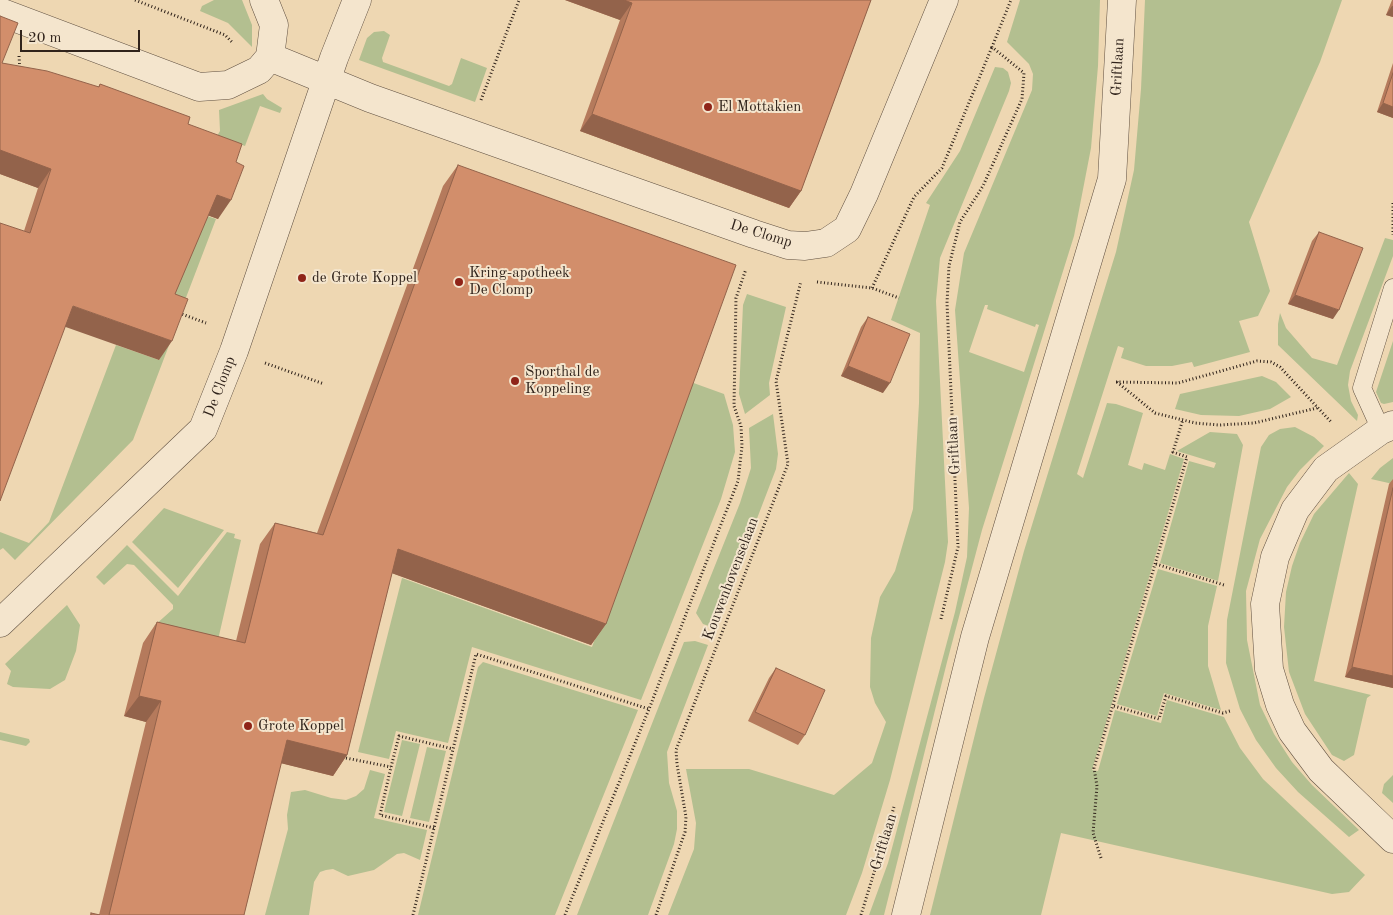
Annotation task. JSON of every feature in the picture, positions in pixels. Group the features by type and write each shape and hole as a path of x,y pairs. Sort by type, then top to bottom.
{"street":[{"path":"9,15 199,87 228,85 260,70 270,57 274,25 264,0"},
{"name":"De Clomp","path":"0,624 203,429 236,343 327,79 357,0"},
{"name":"De Clomp","path":"270,57 370,98 754,234 788,245 805,246 826,243 847,229 864,194 944,0"},
{"name":"Griftlaan","path":"906,915 975,637 1112,179 1122,0"},
{"path":"1387,427 1356,446 1326,469 1295,510 1275,557 1265,604 1268,669 1280,705 1292,731 1321,770 1393,839"}],"lane":[{"path":"1387,427 1362,388 1393,288"}],"path":[{"path":"467,132 519,0"},
{"path":"899,298 872,288 914,196 942,168 1011,0"},
{"path":"9,15 21,66 18,75"},
{"name":"Griftlaan","path":"940,622 958,547 947,304 948,266 960,222 983,186 1022,99 1024,73 992,47"},
{"path":"1393,203 1391,232 1393,235"},
{"path":"565,915 649,709 738,481 742,446 741,426 734,406 736,298 754,234"},
{"name":"Kouwenhovenselaan","path":"656,915 685,832 686,817 676,764 676,750 788,464 776,381 801,280 805,246"},
{"path":"175,312 324,384"},
{"path":"1317,408 1254,423 1219,425 1155,413 1116,382 1178,382 1257,361 1270,362 1280,367 1317,408 1356,446"},
{"path":"1101,858 1093,833 1097,786 1094,768 1187,457 1173,452 1183,419"},
{"path":"1156,564 1224,586"},
{"path":"413,915 476,654 649,709"},
{"path":"1114,706 1159,719 1166,696 1223,713 1230,711"},
{"path":"434,828 380,815 391,767 399,736 453,749"},
{"path":"346,758 391,767"},
{"name":"Griftlaan","path":"861,915 897,798"}],"green space":[{"path":"214,0 242,0 252,25 252,47 228,23 200,11 202,6"},
{"path":"1020,0 1100,0 1098,66 1091,148 1074,236 982,530 884,915 869,915 888,863 955,612 967,557 969,508 955,310 964,253 1032,90 1033,74 1029,64 1007,42","holes":["985,305 988,305 987,309 1035,327 1036,324 1039,325 1024,372 969,352"]},
{"path":"1145,0 1342,0 1320,62 1249,222 1270,291 1258,316 1239,321 1250,352 1194,367 1192,362 1172,366 1146,366 1121,358 1124,348 1118,346 1114,358 1077,474 1083,478 1107,403 1143,413 1128,465 1142,470 1144,463 1165,470 1170,454 1184,459 1092,770 1098,771 1115,710 1161,723 1167,700 1224,717 1240,748 1263,779 1365,875 1349,892 1332,894 1061,833 1041,915 930,915 984,698 1024,551 1116,252 1134,170 1141,89"},
{"path":"384,31 390,35 382,58 383,62 449,86 452,84 461,58 487,68 475,102 359,60 367,38 374,32"},
{"path":"995,67 1003,68 1008,72 1011,83 1009,91 940,258 936,301 948,542 945,562 890,780 862,873 846,915 668,915 694,849 696,823 686,769 749,769 834,795 872,763 886,722 875,703 870,687 871,638 880,597 895,571 913,509 919,403 920,333 891,320 930,205 926,203 960,151"},
{"path":"263,94 267,99 282,108 280,113 260,106 245,146 217,136 220,131 219,110"},
{"path":"204,215 216,219 182,308 170,303"},
{"path":"1385,238 1393,240 1393,256 1350,371 1348,385 1351,401 1358,415 1357,421 1278,345 1278,324 1280,313 1286,328 1312,358 1337,365"},
{"path":"747,294 786,307 769,383 770,395 745,414 739,394 743,305"},
{"path":"179,319 133,440 15,560 3,548 0,550 0,532 29,543 49,522 116,345 159,360"},
{"path":"1393,341 1393,402 1384,404 1381,403 1376,392"},
{"path":"1262,376 1276,382 1291,397 1270,409 1239,416 1201,415 1175,409 1180,394"},
{"path":"688,381 724,394 733,425 735,452 721,499 641,700 472,647 448,743 396,731 389,759 358,752 402,578 592,647"},
{"path":"773,414 778,454 776,469 715,628 703,624 696,613 740,503 751,468 749,428"},
{"path":"1295,427 1314,437 1324,446 1300,470 1287,487 1260,539 1246,591 1247,640 1260,705 1274,734 1292,762 1312,785 1359,830 1349,837 1298,792 1276,768 1256,740 1240,709 1226,663 1227,620 1261,447 1269,435 1280,429"},
{"path":"1210,432 1237,434 1243,445 1218,581 1160,563 1189,461 1214,468 1216,463 1177,451"},
{"path":"1393,458 1393,484 1371,479 1380,468"},
{"path":"1349,473 1358,484 1314,681 1371,695 1367,698 1354,755 1344,761 1332,755 1305,714 1289,672 1284,627 1286,592 1300,543 1314,514"},
{"path":"164,508 224,530 178,588 132,542"},
{"path":"227,532 235,534 234,538 241,540 215,653 154,626 173,609 173,605 134,565 127,564 104,585 96,577 127,545 178,596"},
{"path":"1158,569 1217,586 1208,626 1208,666 1221,710 1164,693 1157,716 1117,704"},
{"path":"67,605 80,625 76,651 65,680 50,689 13,687 7,684 11,671 5,664"},
{"path":"695,641 708,645 667,752 669,783 677,811 677,829 674,844 648,915 577,915 684,642"},
{"path":"483,662 638,710 555,915 418,915 478,667"},
{"path":"0,732 29,739 30,742 26,746 0,740"},
{"path":"402,740 420,744 402,816 384,812"},
{"path":"427,747 446,751 429,822 410,818"},
{"path":"370,770 385,774 374,818 427,830 420,860 404,853 397,854 374,870 348,876 333,869 320,872 314,882 309,915 265,915 288,829 287,815 291,792 305,790 331,798 346,800 356,796 364,789"},
{"path":"1393,775 1393,803 1382,793 1384,784"}],"building":[{"name":"El Mottakien","path":"624,0 871,0 801,191 592,114 632,3"},
{"path":"0,16 18,23 2,63 47,71 99,87 100,84 190,117 188,124 242,144 236,162 244,166 231,200 217,195 175,294 188,299 172,341 73,306 0,501 0,223 30,233 51,169 0,150"},
{"path":"1393,73 1393,107 1383,103"},
{"path":"458,165 736,265 606,624 398,549 347,755 287,740 244,915 109,915 161,701 139,696 157,622 245,643 275,523 323,535"},
{"path":"1319,232 1363,248 1339,310 1295,295"},
{"path":"868,317 910,334 890,383 848,366"},
{"path":"1393,488 1393,676 1352,667"},
{"path":"776,668 825,690 805,735 755,712"}],"place":[{"name":"El Mottakien","path":"708,107"},
{"name":"de Grote Koppel","path":"302,278"},
{"name":"Kring-apotheek De Clomp","path":"459,282"},
{"name":"Sporthal de Koppeling","path":"515,381"},
{"name":"Grote Koppel","path":"248,726"}]}
